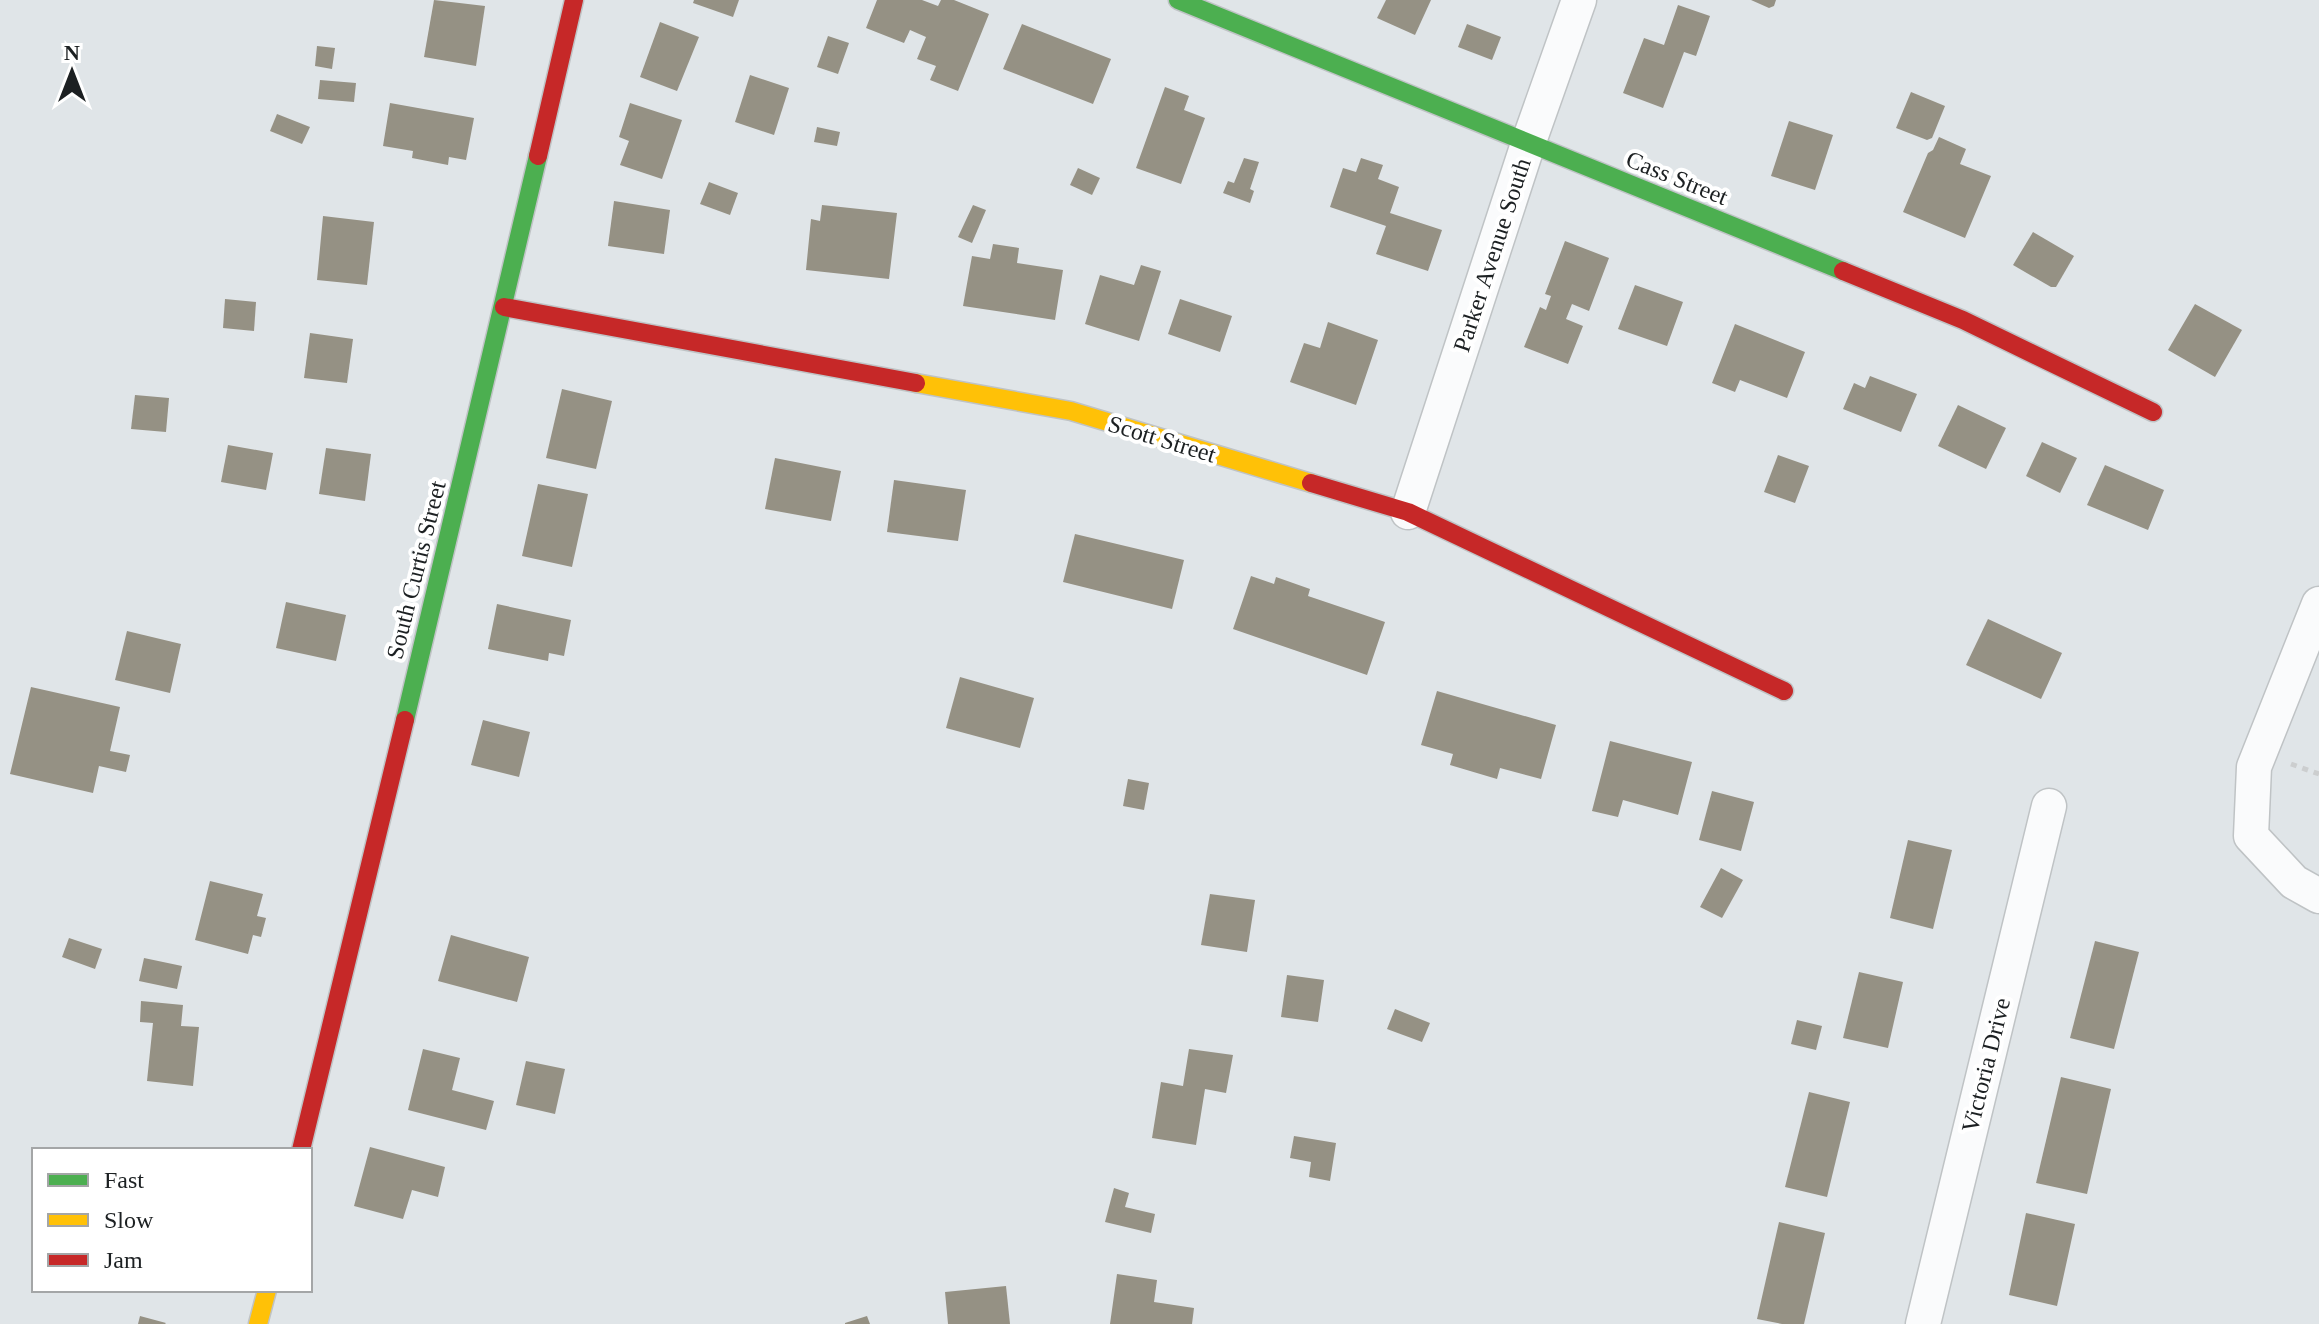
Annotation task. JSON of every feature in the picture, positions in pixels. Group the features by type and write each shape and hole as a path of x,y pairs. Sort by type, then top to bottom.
{"street":[{"name":"South Curtis Street","path":"301,1148 504,307 574,0"},
{"name":"Cass Street","path":"1178,0 1963,320 2153,412"},
{"name":"Parker Avenue South","path":"1408,512 1528,144 1579,0"},
{"name":"Scott Street","path":"504,307 1071,411 1408,512 1784,691"},
{"path":"2319,604 2254,767 2251,836 2294,882 2319,896"},
{"name":"Victoria Drive","path":"1923,1324 2049,806"},
{"path":"258,1324 266,1292"}],"building":[{"path":"434,0 485,6 476,66 424,57"},
{"path":"694,0 739,0 733,17 693,3"},
{"path":"877,0 922,0 938,6 941,0 954,0 989,14 958,91 930,80 936,66 917,59 926,37 910,30 904,43 866,28"},
{"path":"1386,0 1431,0 1415,35 1377,18"},
{"path":"1751,0 1776,0 1774,6 1769,8"},
{"path":"1678,5 1710,16 1696,56 1684,52 1663,108 1623,93 1644,38 1664,45"},
{"path":"660,22 699,37 677,91 640,77"},
{"path":"1022,24 1111,59 1093,104 1003,69"},
{"path":"1467,24 1501,37 1492,60 1458,47"},
{"path":"828,36 849,43 838,74 817,67"},
{"path":"317,46 335,48 332,69 315,66"},
{"path":"750,75 789,88 774,135 735,122"},
{"path":"320,80 356,83 354,102 318,99"},
{"path":"1165,87 1189,96 1184,110 1205,118 1181,184 1136,168"},
{"path":"1911,92 1945,106 1932,138 1927,140 1896,128"},
{"path":"390,103 474,118 466,160 449,157 448,165 412,158 413,151 383,146"},
{"path":"630,103 682,120 662,179 620,165 629,141 619,137"},
{"path":"277,114 310,127 302,144 270,131"},
{"path":"1789,121 1833,135 1815,190 1771,176"},
{"path":"817,127 840,132 837,146 814,142"},
{"path":"1939,137 1966,149 1960,164 1991,176 1965,238 1903,212 1928,153 1933,150"},
{"path":"1244,158 1259,162 1250,189 1254,191 1250,203 1223,193 1228,181 1234,183"},
{"path":"1361,158 1383,165 1378,179 1399,187 1390,213 1442,230 1428,271 1376,254 1386,226 1330,207 1343,168 1356,172"},
{"path":"1078,168 1100,178 1092,195 1070,185"},
{"path":"709,182 738,193 730,215 700,204"},
{"path":"614,201 670,210 664,254 608,246"},
{"path":"822,205 897,213 889,279 806,270 811,219 820,221"},
{"path":"973,205 986,210 972,243 958,237"},
{"path":"323,216 374,222 367,285 317,280"},
{"path":"2033,232 2074,256 2056,287 2013,265"},
{"path":"1565,241 1609,258 1589,311 1572,304 1566,319 1583,326 1568,364 1524,347 1540,307 1546,310 1551,296 1545,294"},
{"path":"993,244 1019,248 1017,263 1063,270 1055,320 963,306 972,256 990,259"},
{"path":"1141,265 1161,271 1139,341 1085,324 1100,275 1134,285"},
{"path":"1635,285 1683,302 1667,346 1618,329"},
{"path":"225,299 256,302 254,331 223,328"},
{"path":"1180,299 1232,316 1220,352 1168,334"},
{"path":"2195,304 2242,330 2215,377 2168,350"},
{"path":"1328,322 1378,340 1356,405 1290,382 1304,343 1320,348"},
{"path":"1735,324 1805,352 1787,398 1740,380 1735,392 1712,383"},
{"path":"310,333 353,339 347,383 304,378"},
{"path":"1870,376 1917,394 1901,432 1843,409 1854,383 1865,388"},
{"path":"562,389 612,401 596,469 546,458"},
{"path":"135,395 169,398 166,432 131,429"},
{"path":"1958,405 2006,428 1986,469 1938,446"},
{"path":"2042,442 2077,458 2060,493 2026,476"},
{"path":"228,445 273,453 266,490 221,482"},
{"path":"326,448 371,454 365,501 319,494"},
{"path":"1778,455 1809,466 1795,503 1764,492"},
{"path":"775,458 841,471 831,521 765,509"},
{"path":"2105,465 2164,490 2148,530 2087,505"},
{"path":"894,480 966,490 958,541 887,532"},
{"path":"538,484 588,494 572,567 522,556"},
{"path":"1075,534 1184,560 1172,609 1063,582"},
{"path":"1251,576 1274,584 1276,577 1310,589 1308,596 1385,622 1367,675 1233,629"},
{"path":"286,602 346,615 336,661 276,648"},
{"path":"497,604 571,620 564,656 549,653 548,661 488,649"},
{"path":"1988,619 2062,653 2041,699 1966,665"},
{"path":"127,631 181,644 170,693 115,680"},
{"path":"960,677 1034,698 1020,748 946,728"},
{"path":"31,687 120,707 110,751 130,755 126,772 99,766 93,793 10,774"},
{"path":"1437,691 1556,725 1541,779 1500,768 1497,779 1450,765 1453,754 1421,745"},
{"path":"483,720 530,732 519,777 471,765"},
{"path":"1610,741 1692,762 1678,815 1623,800 1618,817 1592,811"},
{"path":"1128,779 1149,783 1144,810 1123,806"},
{"path":"1712,791 1754,802 1741,851 1699,840"},
{"path":"1908,840 1952,850 1933,929 1890,918"},
{"path":"1721,868 1743,880 1722,918 1700,907"},
{"path":"210,881 263,894 257,916 266,918 261,937 253,935 248,954 195,940"},
{"path":"1210,894 1255,900 1247,952 1201,945"},
{"path":"451,935 529,957 517,1002 438,981"},
{"path":"69,938 102,949 95,969 62,957"},
{"path":"2095,941 2139,952 2114,1049 2070,1038"},
{"path":"144,958 182,966 177,989 139,981"},
{"path":"1859,972 1903,982 1888,1048 1843,1038"},
{"path":"1287,975 1324,980 1318,1022 1281,1017"},
{"path":"141,1001 183,1005 181,1026 199,1027 193,1086 147,1081 153,1023 140,1022"},
{"path":"1395,1009 1430,1023 1422,1042 1387,1029"},
{"path":"1797,1020 1822,1026 1816,1050 1791,1044"},
{"path":"423,1049 460,1058 452,1090 494,1101 486,1130 408,1110"},
{"path":"1189,1049 1233,1055 1226,1093 1205,1089 1196,1145 1152,1138 1161,1082 1183,1086"},
{"path":"526,1061 565,1069 555,1114 516,1105"},
{"path":"2061,1077 2111,1089 2087,1194 2036,1183"},
{"path":"1809,1092 1850,1102 1827,1197 1785,1187"},
{"path":"1294,1136 1336,1143 1330,1181 1309,1177 1311,1162 1290,1158"},
{"path":"370,1147 445,1167 438,1197 412,1190 403,1219 354,1206"},
{"path":"1114,1188 1129,1193 1125,1207 1155,1214 1151,1233 1105,1222"},
{"path":"2026,1213 2075,1224 2057,1306 2009,1295"},
{"path":"1779,1222 1825,1233 1804,1324 1757,1319"},
{"path":"1117,1274 1157,1280 1154,1302 1194,1308 1192,1324 1110,1324"},
{"path":"1006,1286 1010,1324 948,1324 945,1292"},
{"path":"140,1316 166,1323 138,1324"},
{"path":"867,1316 870,1324 845,1324 845,1323"}],"traffic: fast":[{"path":"1178,0 1843,271"},
{"path":"405,720 538,156"}],"traffic: slow":[{"path":"916,383 1071,411 1311,483"},
{"path":"258,1324 266,1292"}],"traffic: jam":[{"path":"538,156 574,0"},
{"path":"1843,271 1963,320 2153,412"},
{"path":"504,307 916,383"},
{"path":"1311,483 1408,512 1784,691"},
{"path":"301,1148 405,720"}]}
